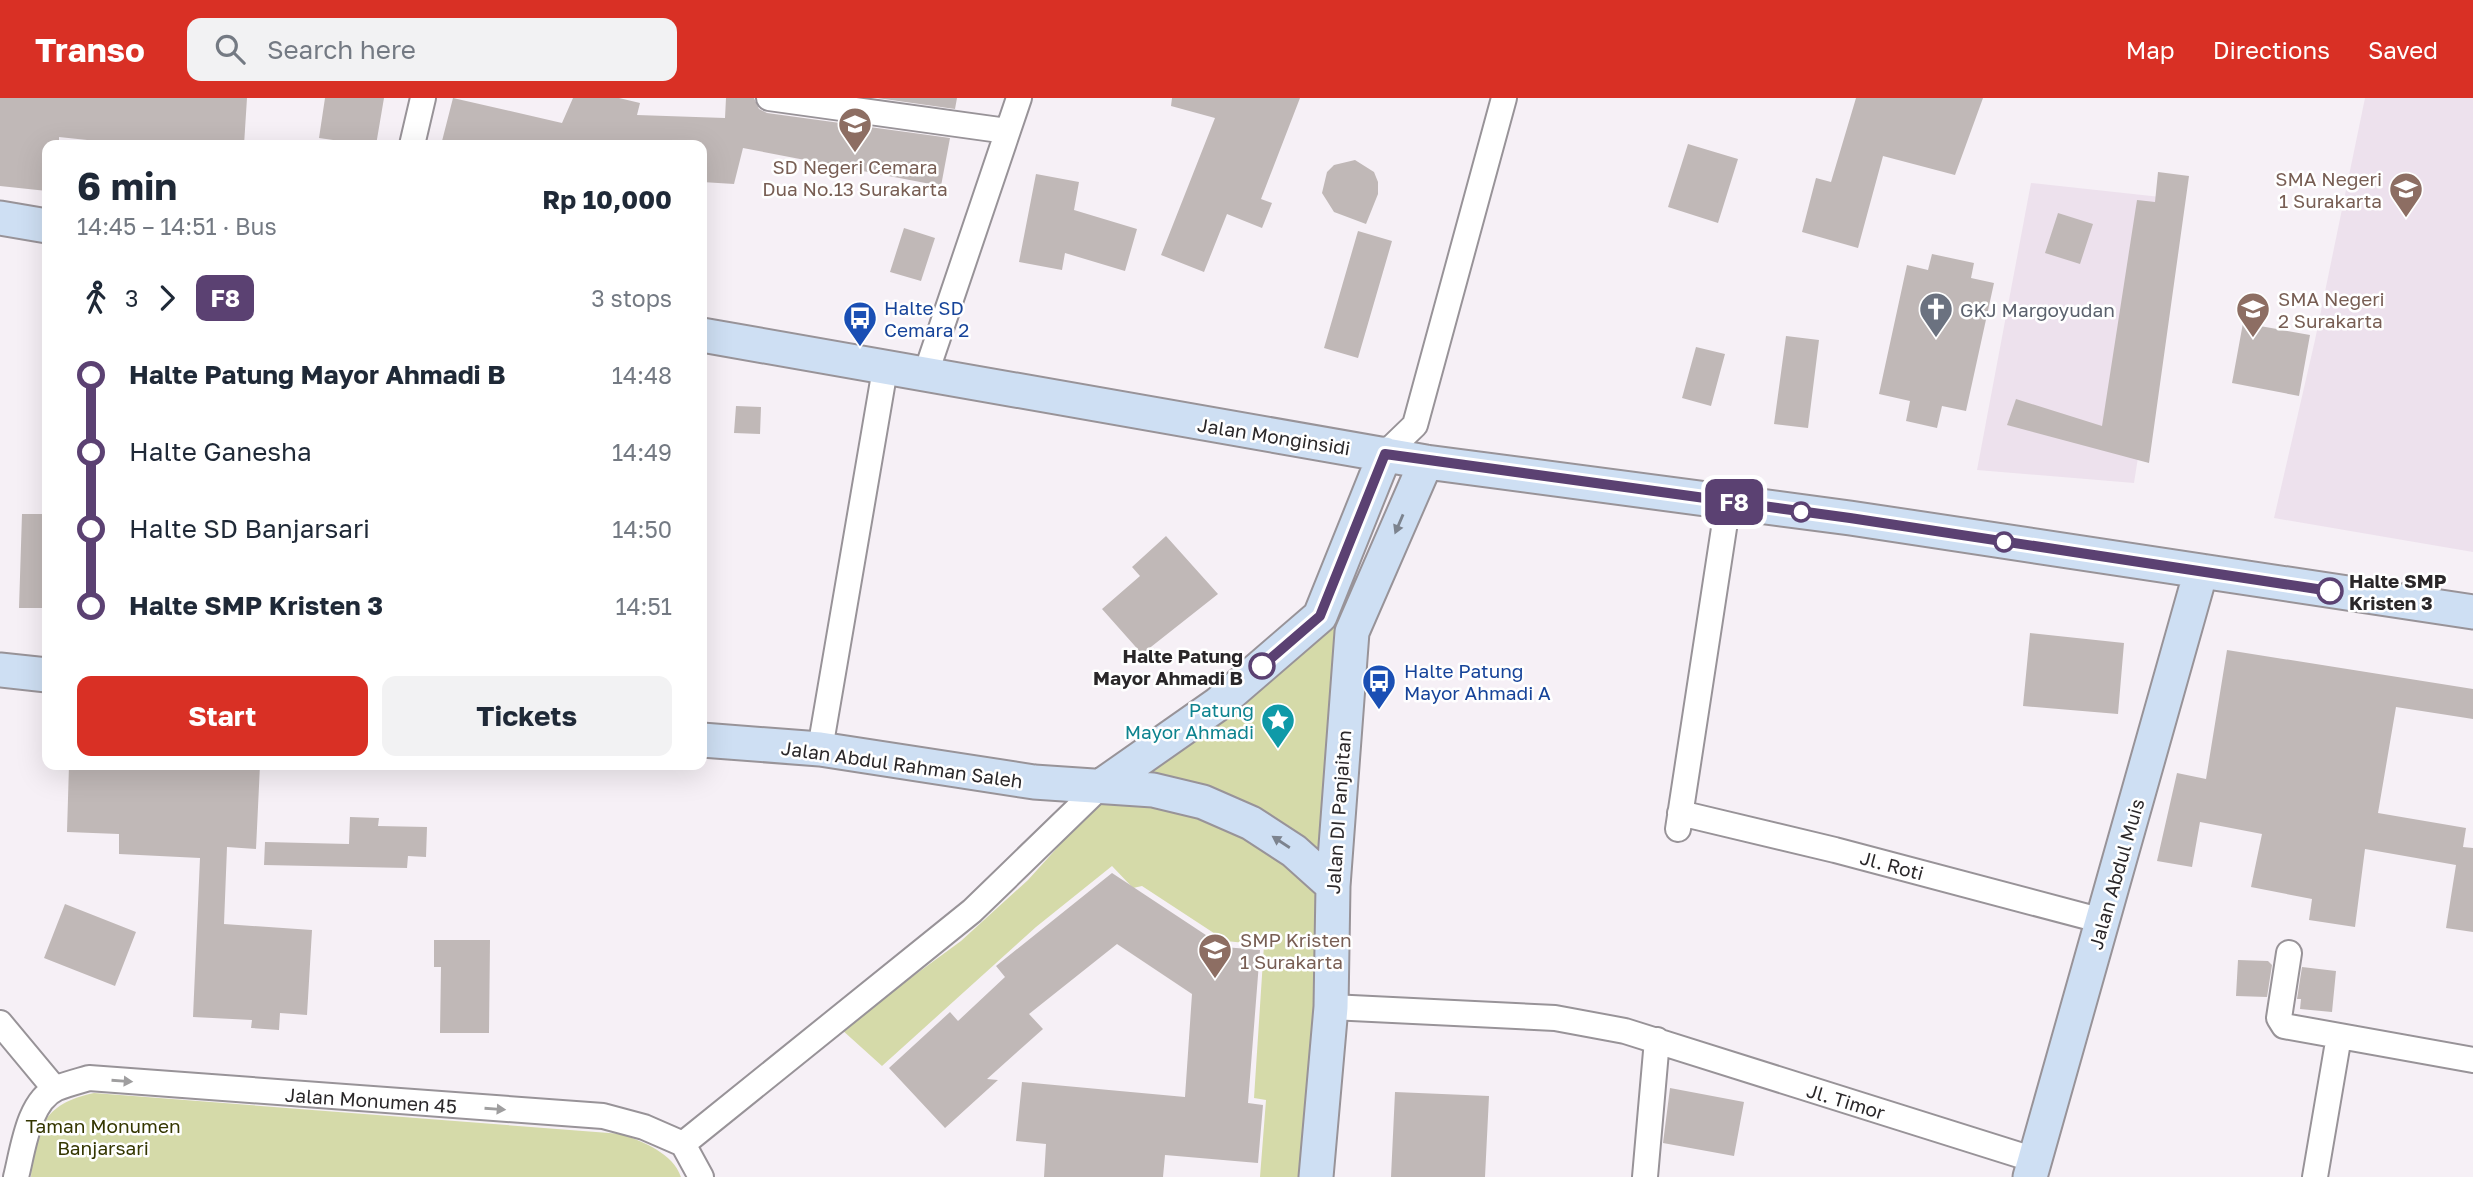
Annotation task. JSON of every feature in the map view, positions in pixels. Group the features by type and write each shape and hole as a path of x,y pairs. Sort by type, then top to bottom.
{"main road":[{"path":"0,218 42,225"},
{"name":"Jalan Monginsidi","path":"707,336 1426,462 1728,502 2473,612"},
{"path":"1320,616 1385,454"},
{"name":"Jalan DI Panjaitan","path":"1316,1177 1331,1007 1333,886 1352,632 1426,462"},
{"name":"Jalan Abdul Muis","path":"2033,1168 2201,571"},
{"path":"1101,786 1218,704 1320,616 1336,609 1351,615 1352,632"},
{"path":"0,670 42,674"},
{"name":"Jalan Abdul Rahman Saleh","path":"707,740 820,749 1034,782 1153,790 1203,802 1251,823 1294,851 1333,886"}],"street":[{"path":"413,140 423,98"},
{"path":"769,98 1007,131"},
{"path":"925,376 1019,98"},
{"path":"1385,454 1415,425 1504,98"},
{"path":"820,749 885,369"},
{"path":"1415,425 1426,462"},
{"name":"Jl. Roti","path":"1728,502 1679,822 1835,850 2103,921"},
{"path":"701,1177 683,1144 972,911 1101,786"},
{"path":"2289,953 2280,1023 2284,1026 2473,1060"},
{"name":"Jl. Timor","path":"1331,1007 1555,1018 1657,1040 2033,1168"},
{"path":"0,1023 55,1089 42,1100 27,1132 16,1177"},
{"path":"2315,1177 2339,1036"},
{"path":"1645,1177 1657,1040"},
{"name":"Jalan Monumen 45","path":"55,1089 89,1078 603,1116 644,1127 683,1144"}],"shaded area":[{"name":"SMA Negeri 1 Surakarta","path":"2365,98 2473,98 2473,552 2274,518 2315,340"},
{"path":"2031,183 2179,199 2134,483 1977,470"}],"green space":[{"path":"1334,617 1345,621 1328,872 1113,782"},
{"path":"1104,796 1168,809 1222,827 1272,854 1324,894 1309,1177 1260,1177 1266,1100 1254,1098 1264,945 1226,941 1142,886 1133,888 1112,866 1036,927 882,1066 841,1029 961,941 1028,880"},
{"name":"Taman Monumen Banjarsari","path":"94,1093 622,1134 664,1155 681,1177 31,1177 39,1132 45,1121 63,1104"}],"building":[{"path":"0,98 247,98 244,140 87,140 59,137 59,140 42,140 42,190 0,186"},
{"path":"325,98 384,98 377,140 319,138"},
{"path":"453,98 562,123 573,98 619,98 640,103 637,115 725,118 726,98 754,98 759,109 767,113 950,138 941,186 743,148 734,184 707,182 707,140 442,140"},
{"path":"877,98 957,98 955,109"},
{"path":"1172,98 1300,98 1261,199 1272,203 1262,228 1227,214 1204,272 1161,255 1215,118 1171,106"},
{"path":"1856,98 1983,98 1955,175 1883,156 1858,248 1802,232 1816,178 1831,182"},
{"path":"1688,144 1738,159 1718,223 1668,207"},
{"path":"1355,160 1374,172 1378,182 1378,194 1366,224 1334,212 1322,193 1327,172 1334,165"},
{"path":"2158,172 2189,176 2149,463 2007,425 2016,399 2102,426 2137,200 2155,202"},
{"path":"1036,174 1079,182 1074,210 1137,229 1125,271 1065,253 1062,270 1019,262"},
{"path":"2058,213 2093,224 2080,264 2045,253"},
{"path":"904,228 935,238 921,281 890,272"},
{"path":"1358,231 1392,241 1358,358 1324,348"},
{"name":"GKJ Margoyudan","path":"1932,254 1974,263 1971,278 1994,283 1966,411 1942,406 1937,428 1906,421 1910,401 1879,394 1907,265 1928,270"},
{"path":"2243,323 2310,335 2299,396 2232,383"},
{"path":"1786,336 1819,340 1808,428 1774,424"},
{"path":"1696,347 1725,354 1711,406 1682,398"},
{"path":"736,406 761,407 760,434 734,433"},
{"path":"22,514 42,514 42,608 19,608"},
{"path":"1166,536 1218,594 1142,654 1102,609 1140,576 1132,567"},
{"path":"2030,633 2124,643 2118,714 2023,706"},
{"path":"2227,650 2473,689 2473,719 2396,707 2378,813 2466,828 2463,847 2473,848 2473,932 2446,928 2456,865 2365,849 2355,927 2309,920 2312,899 2251,887 2262,834 2200,822 2192,867 2157,861 2177,773 2206,779"},
{"path":"69,770 260,770 256,849 227,847 224,924 312,930 307,1015 280,1013 279,1030 251,1028 252,1020 193,1017 200,858 119,854 119,834 67,832"},
{"path":"350,817 379,818 378,826 427,827 426,857 408,856 407,868 264,865 265,842 349,844"},
{"path":"1112,873 1224,947 1260,950 1248,1103 1263,1105 1258,1163 1165,1155 1163,1177 1044,1177 1046,1144 1016,1141 1022,1082 1185,1097 1192,994 1117,944 1029,1014 1043,1029 987,1079 998,1080 945,1128 889,1068 950,1012 958,1021 1005,977 996,966"},
{"path":"65,904 136,932 115,986 44,958"},
{"path":"434,940 490,940 489,1033 440,1033 441,967 434,967"},
{"path":"2238,960 2268,961 2272,965 2267,997 2236,996"},
{"path":"2302,967 2336,971 2332,1012 2300,1009 2301,999 2297,999"},
{"path":"1670,1088 1744,1102 1734,1156 1663,1143"},
{"path":"1395,1092 1489,1096 1485,1177 1391,1177"}],"bus line":[{"name":"F8","path":"1262,666 1320,616 1385,454 1426,462 1850,518 2330,591"}],"place":[{"name":"SD Negeri Cemara Dua No.13 Surakarta","path":"855,154"},
{"name":"SMA Negeri 1 Surakarta","path":"2406,219"},
{"name":"GKJ Margoyudan","path":"1936,339"},
{"name":"SMA Negeri 2 Surakarta","path":"2253,339"},
{"name":"Halte SD Cemara 2","path":"860,348"},
{"name":"Halte SMP Kristen 3","path":"2330,591"},
{"name":"Halte Patung Mayor Ahmadi B","path":"1262,666"},
{"name":"Halte Patung Mayor Ahmadi A","path":"1379,711"},
{"name":"Patung Mayor Ahmadi","path":"1278,750"},
{"name":"SMP Kristen 1 Surakarta","path":"1215,980"}]}
